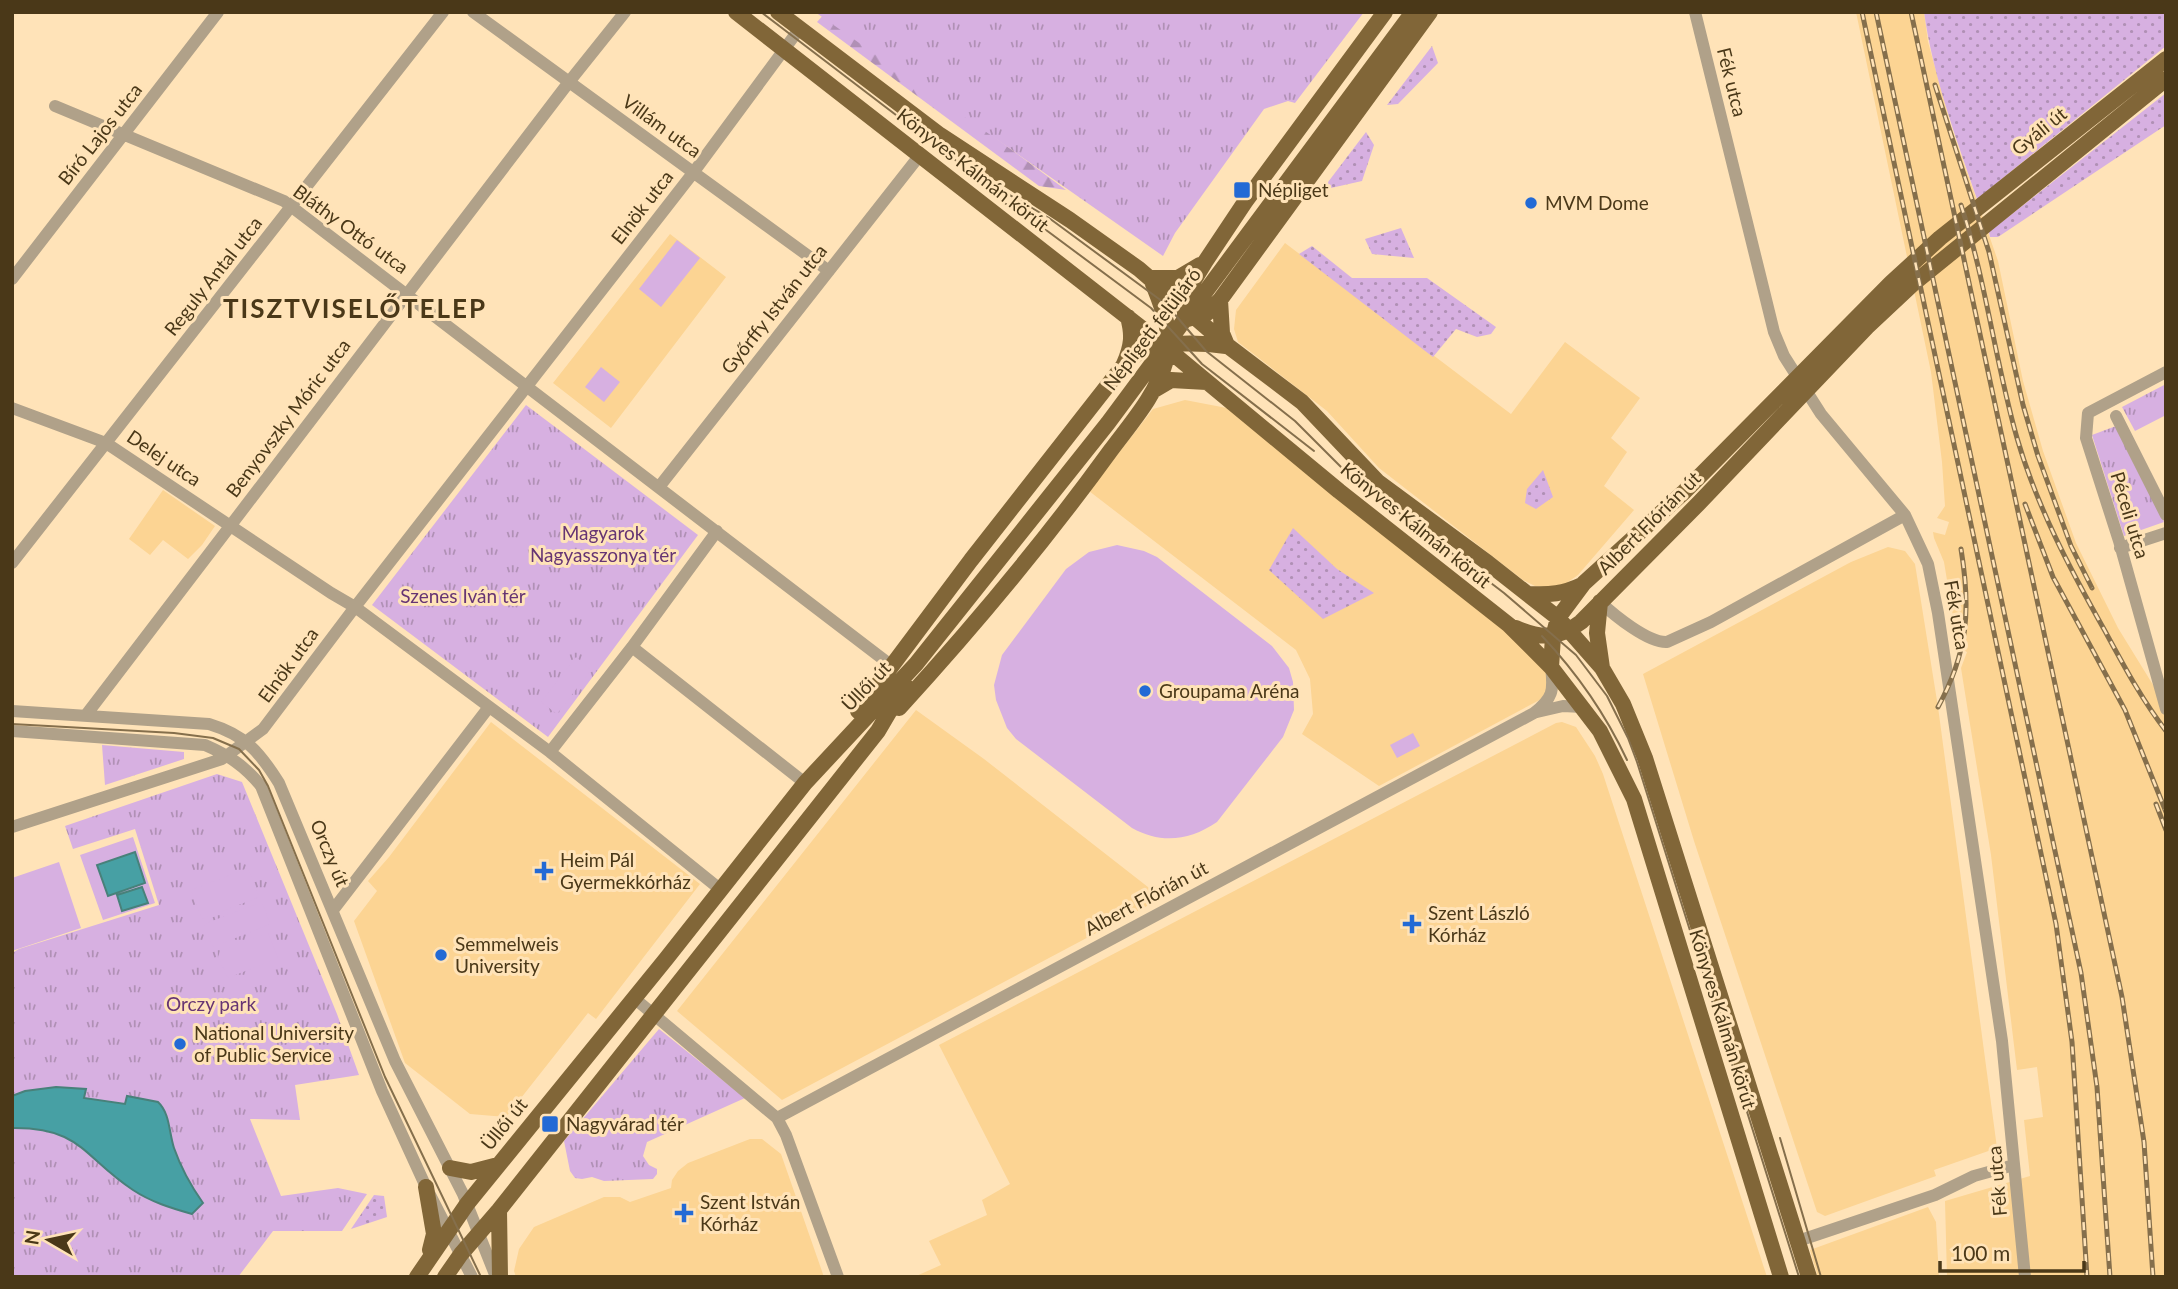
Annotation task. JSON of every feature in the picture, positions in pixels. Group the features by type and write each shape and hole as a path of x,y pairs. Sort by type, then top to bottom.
{"main road":[{"name":"Könyves Kálmán körút","path":"736,12 1167,347 1339,491 1509,625 1551,667 1600,731 1617,760 1634,799 1781,1277"},
{"name":"Könyves Kálmán körút","path":"778,12 940,135 1070,220 1150,278 1188,316 1302,402 1378,482 1529,594 1564,624 1602,668 1623,704 1646,758 1809,1277"},
{"path":"1209,383 1188,344 1185,295 1245,202 1385,12"},
{"name":"Népligeti felüljáró","path":"916,664 1108,423 1413,12"},
{"path":"1123,366 1131,348 1133,334 1128,317 1149,322 1166,322 1207,313 1220,300 1430,12"},
{"name":"Gyáli út","path":"1940,238 2166,59"},
{"name":"Gyáli út","path":"1947,257 2166,79"},
{"path":"1245,202 1250,199 1258,200 1264,205 1273,227"},
{"path":"1224,234 1223,242 1227,250 1235,255 1253,256"},
{"name":"Albert Flórián út","path":"1564,624 1584,583 1684,492 1891,283 1940,238"},
{"name":"Albert Flórián út","path":"1600,603 1867,327 1914,283 1947,257"},
{"path":"878,731 946,659 977,621 1095,472 1154,390 1165,363 1167,347 1166,322 1150,278 1178,278 1205,262"},
{"path":"1220,300 1222,333 1228,346"},
{"path":"818,767 971,560 1123,366 1140,352 1188,344 1228,346"},
{"path":"1123,366 1138,368 1148,377 1154,390"},
{"path":"1154,390 1171,380 1209,383"},
{"path":"1061,446 1064,464 1079,476 1095,472"},
{"path":"1529,594 1552,596 1566,593 1584,583"},
{"path":"1551,667 1553,636 1564,624 1600,603"},
{"path":"1600,603 1597,633 1602,668"},
{"path":"1509,625 1542,637 1553,636"},
{"name":"Üllői út","path":"445,1277 878,731 916,664"},
{"name":"Üllői út","path":"417,1277 467,1204 804,783 916,664"},
{"path":"450,1168 471,1172 498,1165"},
{"path":"426,1187 433,1234 429,1259"},
{"path":"498,1277 499,1210"}],"street":[{"name":"Bíró Lajos utca","path":"12,279 218,12"},
{"name":"Reguly Antal utca","path":"12,563 443,12"},
{"name":"Villám utca","path":"473,12 829,271"},
{"name":"Benyovszky Móric utca","path":"86,715 625,12"},
{"name":"Fék utca","path":"1695,12 1774,332 1784,356 1821,414 1905,515 1928,564 1938,613 2002,1041 2025,1277"},
{"name":"Elnök utca","path":"527,386 693,173 800,28"},
{"name":"Bláthy Ottó utca","path":"55,106 284,201 527,386"},
{"name":"Győrffy István utca","path":"659,487 920,155"},
{"name":"Péceli utca","path":"2166,372 2088,413 2085,438 2166,709"},
{"path":"721,890 550,752 355,607 527,386 892,666"},
{"name":"Delej utca","path":"12,408 106,443 355,607"},
{"path":"2116,416 2166,515"},
{"name":"Albert Flórián út","path":"1600,603 1654,640 1667,642 1679,638 1905,515"},
{"path":"550,752 632,647 717,531"},
{"path":"2120,548 2166,533"},
{"name":"Elnök utca","path":"12,827 229,755 271,720 355,607"},
{"path":"632,647 804,783"},
{"name":"Albert Flórián út","path":"777,1118 1534,713 1547,702 1552,691 1551,667"},
{"name":"Albert Flórián út","path":"1534,713 1563,706 1582,707"},
{"path":"333,910 489,707"},
{"name":"Orczy út","path":"12,711 209,724 229,731 265,760 279,783 395,1061 450,1168 498,1277"},
{"name":"Orczy út","path":"12,731 205,745 229,755 261,786 382,1091 426,1187 472,1277"},
{"path":"634,998 777,1118 786,1135 838,1277"},
{"path":"1798,1241 1944,1192 1974,1177 2014,1165"}],"shaded area":[{"path":"1856,12 1924,12 1928,42 1951,126 1998,261 2023,381 2043,451 2076,543 2118,628 2166,706 2166,1277 1947,1277 1945,1201 2030,1176 2024,1120 2043,1117 2037,1067 2017,1070 1991,855 1961,668 1967,652 1958,647 1944,562 1933,532 1945,535 1949,522 1937,518 1945,506 1931,372"},
{"path":"670,234 726,277 611,428 553,383"},
{"path":"1285,243 1511,414 1565,342 1640,398 1611,438 1627,452 1604,486 1634,510 1578,575 1565,584 1551,587 1535,586 1523,580 1379,468 1327,411 1238,342 1234,329 1236,310"},
{"path":"1185,400 1232,409 1489,613 1562,688 1379,786 1302,734 1313,714 1310,679 1296,650 1089,491 1153,409"},
{"path":"163,490 215,526 188,559 163,540 150,555 129,539"},
{"path":"1888,547 1905,551 1915,564 1938,707 1997,1148 1934,1170 1936,1176 1825,1216 1817,1212 1694,841 1643,674 1851,562"},
{"path":"916,710 984,759 1162,898 782,1100 677,1011"},
{"path":"491,722 700,884 596,1019 588,1013 506,1117 470,1114 405,1063 354,921 377,891 368,881"},
{"name":"Szent László Kórház","path":"1562,722 1576,727 1603,774 1767,1277 914,1277 941,1265 929,1241 987,1215 982,1200 1010,1184 939,1045"},
{"name":"Szent István Kórház","path":"750,1139 762,1139 781,1154 824,1277 516,1277 514,1271 519,1249 534,1227 604,1197 620,1197 630,1202 671,1188 672,1180 678,1171 688,1163"},
{"path":"1928,1207 1936,1222 1939,1277 1818,1277 1810,1250"}],"green space":[{"name":"Népliget","path":"815,12 1364,12 1295,103 1288,101 1264,109 1175,233 1163,256"},
{"path":"826,12 1066,190 1039,186 817,22"},
{"path":"1924,12 2166,12 2166,46 1977,199 1939,83"},
{"path":"1432,46 1438,63 1398,104 1387,105"},
{"path":"2166,93 2166,125 1998,237 1990,237 1989,232"},
{"path":"1366,132 1374,145 1362,181 1322,190"},
{"path":"1401,228 1414,258 1372,254 1365,239"},
{"path":"677,240 700,258 661,307 639,289"},
{"path":"1312,246 1352,278 1427,278 1496,327 1491,334 1477,337 1456,329 1433,357 1299,254"},
{"path":"601,367 620,382 604,402 585,387"},
{"path":"2166,384 2166,415 2135,431 2122,407"},
{"path":"526,405 698,535 548,737 372,605"},
{"path":"2116,426 2164,522 2124,536 2092,435"},
{"path":"1543,470 1553,497 1536,509 1525,503 1527,489"},
{"path":"1293,528 1337,569 1374,593 1323,619 1269,570"},
{"name":"Groupama Aréna","path":"1117,545 1157,557 1272,646 1289,668 1293,682 1294,710 1283,737 1217,822 1185,836 1164,838 1132,828 1016,739 1007,728 996,700 994,685 1002,655 1066,569 1089,552"},
{"path":"576,657 591,670 557,714 541,702"},
{"path":"1413,733 1420,746 1397,758 1390,745"},
{"path":"102,745 184,752 184,759 105,785"},
{"name":"Orczy park","path":"217,774 242,782 337,1014 359,1075 295,1085 300,1120 250,1119 281,1196 338,1188 367,1194 342,1231 273,1231 238,1277 12,1277 12,1128 53,1131 68,1138 132,1189 158,1203 178,1210 202,1203 180,1163 165,1112 158,1102 128,1096 126,1104 84,1098 85,1089 76,1088 39,1089 12,1096 12,953 159,905 135,829 73,849 65,826"},
{"path":"133,837 155,903 103,920 80,855"},
{"path":"59,862 81,928 12,951 12,878"},
{"path":"248,868 259,897 202,919 191,890"},
{"path":"262,902 270,924 213,947 204,924"},
{"path":"268,933 278,958 228,978 218,957 220,951"},
{"path":"659,1029 745,1098 647,1142 643,1156 649,1165 657,1169 653,1179 604,1181 592,1177 575,1178 570,1171 564,1141"},
{"path":"374,1195 384,1196 387,1217 351,1229"}],"water":[{"path":"135,852 145,883 108,896 97,865"},
{"path":"142,887 148,903 122,911 117,895"},
{"path":"56,1087 86,1089 84,1098 125,1104 127,1096 158,1102 167,1117 180,1163 203,1203 192,1214 161,1204 133,1190 67,1138 35,1129 12,1128 12,1096 25,1091"}],"tram line":[{"path":"761,12 972,173 1049,218 1159,299 1206,351 1295,421 1348,474 1504,593 1576,655 1607,696 1637,762 1799,1277"},
{"path":"992,195 1042,227 1151,308 1202,364 1314,451"},
{"path":"1542,636 1589,694 1627,760"},
{"path":"12,724 174,733 213,738 239,749 259,770 268,786 385,1077 481,1277"},
{"path":"1780,1138 1821,1277"}],"railway":[{"path":"1862,12 2056,924 2072,1042 2087,1277"},
{"path":"1876,12 2081,973 2097,1087 2110,1277"},
{"path":"1911,12 2122,997 2144,1142 2153,1277"},
{"path":"1935,85 1989,252 2023,405 2038,456 2071,546 2092,588"},
{"path":"1961,205 1977,263 2009,409 2034,489 2079,584 2134,682 2166,731"},
{"path":"2025,504 2053,577 2125,710 2166,812"},
{"path":"1938,707 1956,668 1965,630 1966,592 1961,549"},
{"path":"2156,804 2166,830"}],"place":[{"name":"Népliget","path":"1242,190"},
{"name":"MVM Dome","path":"1531,203"},
{"name":"Groupama Aréna","path":"1145,691"},
{"name":"Heim Pál Gyermekkórház","path":"544,871"},
{"name":"Szent László Kórház","path":"1412,924"},
{"name":"Semmelweis University","path":"441,955"},
{"name":"National University of Public Service","path":"180,1044"},
{"name":"Nagyvárad tér","path":"550,1124"},
{"name":"Szent István Kórház","path":"684,1213"}],"district":[{"name":"TISZTVISELŐTELEP","path":"355,309"}],"park label":[{"name":"Magyarok Nagyasszonya tér","path":"603,544"},
{"name":"Szenes Iván tér","path":"463,596"}]}
